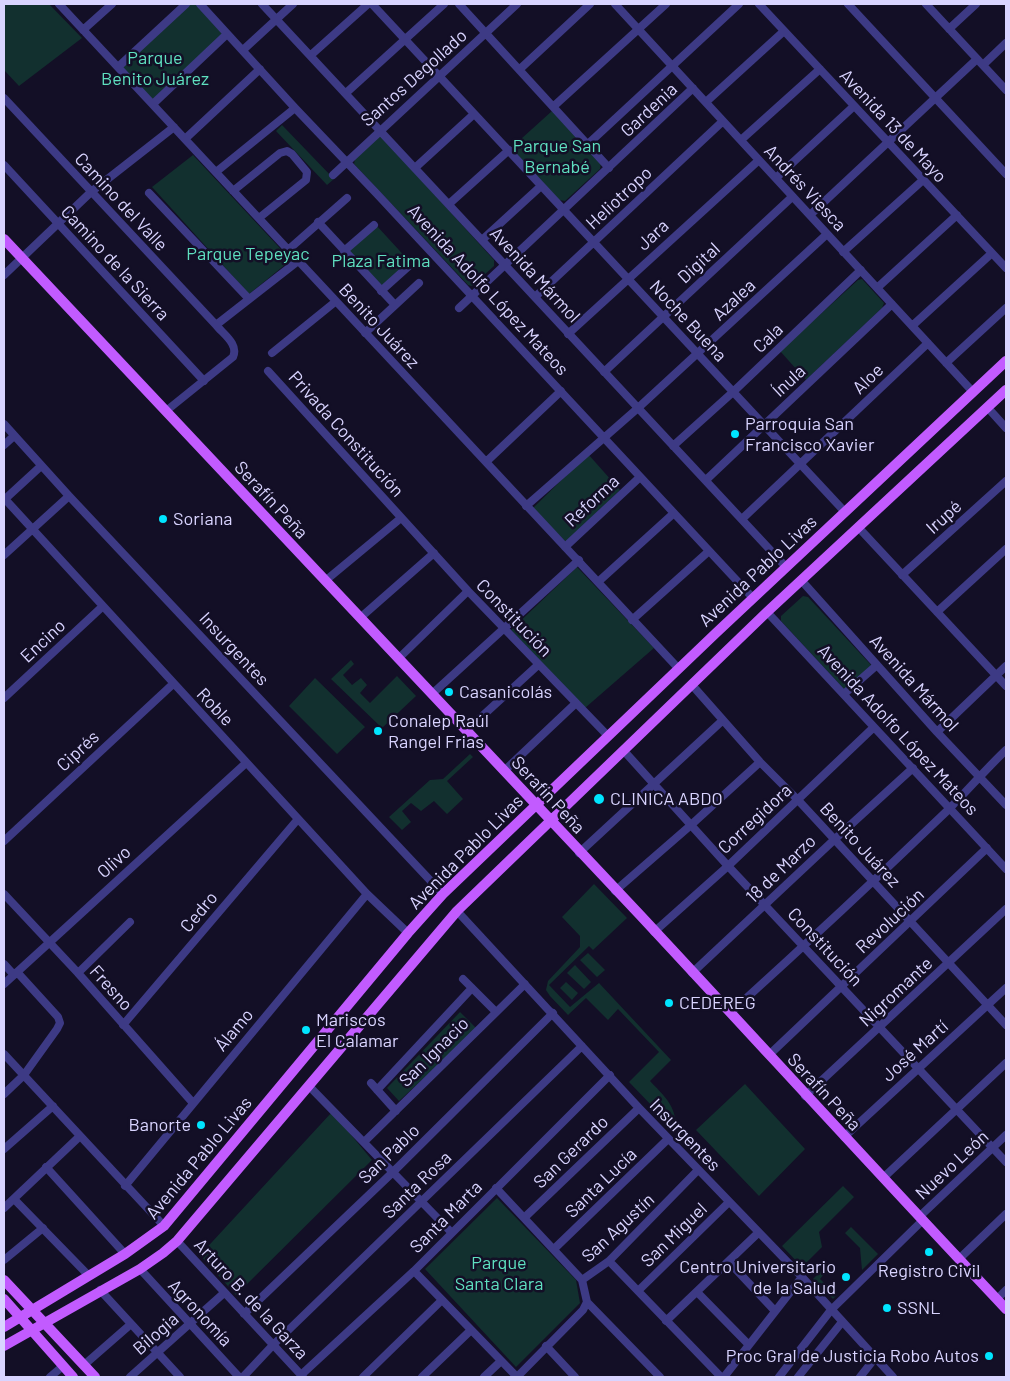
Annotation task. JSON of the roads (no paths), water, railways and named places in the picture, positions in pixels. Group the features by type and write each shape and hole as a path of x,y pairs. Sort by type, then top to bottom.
{"main road":[{"name":"Serafín Peña","path":"4,239 1006,1309"},
{"name":"Avenida Pablo Livas","path":"4,1327 125,1254 164,1226 408,933 444,894 678,668 1006,361"},
{"name":"Avenida Pablo Livas","path":"4,1346 140,1269 164,1253 177,1241 457,911 767,612 1006,390"},
{"path":"4,1280 95,1377"},
{"path":"4,1299 73,1377"}],"street":[{"name":"Benito Juárez","path":"59,4 678,668"},
{"path":"83,30 112,4"},
{"path":"118,67 186,4"},
{"name":"Avenida Adolfo López Mateos","path":"200,4 753,598"},
{"name":"Avenida Mármol","path":"262,4 416,167 504,265 786,567"},
{"path":"243,50 293,4"},
{"path":"311,55 370,4"},
{"name":"Noche Buena","path":"370,4 405,39 845,512"},
{"path":"346,93 444,4"},
{"path":"459,4 609,168"},
{"name":"Santos Degollado","path":"333,174 517,4"},
{"path":"520,69 590,4"},
{"name":"Andrés Viesca","path":"615,4 973,392"},
{"path":"554,106 666,4"},
{"path":"588,144 739,4"},
{"name":"Avenida 13 de Mayo","path":"759,4 1006,268"},
{"path":"848,4 1006,174"},
{"path":"926,4 1006,90"},
{"path":"950,29 976,4"},
{"name":"Gardenia","path":"706,102 784,31"},
{"path":"153,104 227,34"},
{"path":"983,65 1006,43"},
{"path":"810,215 977,59"},
{"path":"185,139 260,69"},
{"path":"740,140 820,69"},
{"name":"Gardenia","path":"459,308 693,88"},
{"name":"Camino del Valle","path":"4,98 232,343 235,353 230,361 204,381"},
{"path":"776,178 854,106"},
{"path":"216,172 295,108"},
{"path":"416,167 474,114"},
{"name":"Heliotropo","path":"535,297 724,122"},
{"path":"4,275 91,192 174,127"},
{"path":"450,204 508,150"},
{"path":"233,190 280,153 287,151 292,154 307,172 307,177 303,184 259,218"},
{"name":"Jara","path":"568,334 759,160"},
{"name":"Camino de la Sierra","path":"4,165 204,381"},
{"path":"844,252 923,180"},
{"path":"482,240 542,186"},
{"path":"149,193 249,299"},
{"name":"Digital","path":"604,372 792,196"},
{"path":"288,250 347,198"},
{"path":"877,288 956,216"},
{"path":"318,222 394,305"},
{"path":"344,251 374,225"},
{"name":"Azalea","path":"526,506 698,354 827,234"},
{"path":"912,326 992,253"},
{"path":"216,326 298,261"},
{"path":"381,291 410,265"},
{"name":"Cala","path":"673,446 734,392 861,270"},
{"path":"365,333 419,283"},
{"path":"272,353 335,302"},
{"name":"Ínula","path":"706,480 892,304"},
{"path":"946,362 1006,308"},
{"name":"Aloe","path":"742,519 928,343"},
{"name":"Privada Constitución","path":"268,371 401,518"},
{"path":"166,411 204,381"},
{"path":"486,462 561,391"},
{"path":"988,408 1006,428"},
{"name":"Insurgentes","path":"4,424 69,496 444,894"},
{"path":"4,445 14,436"},
{"path":"4,499 41,466"},
{"name":"Reforma","path":"565,547 640,477"},
{"name":"Irupé","path":"902,575 1006,481"},
{"path":"4,555 69,496"},
{"name":"Roble","path":"4,499 367,894 408,933"},
{"path":"598,582 674,513"},
{"path":"324,581 401,518"},
{"name":"Constitución","path":"401,518 538,665 608,736"},
{"path":"858,527 1006,686"},
{"path":"937,612 1006,549"},
{"path":"632,620 709,551"},
{"path":"360,618 434,553"},
{"path":"432,694 578,560"},
{"name":"Avenida Mármol","path":"801,580 937,732 980,775 1006,805"},
{"path":"398,658 468,591"},
{"name":"Encino","path":"4,698 103,606"},
{"name":"Avenida Adolfo López Mateos","path":"767,612 1006,869"},
{"path":"466,731 538,665"},
{"path":"844,694 877,665"},
{"path":"937,732 1006,666"},
{"name":"Ciprés","path":"4,841 173,684"},
{"name":"Benito Juárez","path":"692,685 760,762 835,839 1006,1025"},
{"path":"504,771 576,703"},
{"path":"579,852 723,720"},
{"name":"Corregidora","path":"654,932 728,866 874,727"},
{"path":"730,1013 950,808 1006,750"},
{"name":"Constitución","path":"624,751 728,866 1006,1162"},
{"path":"615,891 692,825 760,762"},
{"name":"Olivo","path":"4,984 246,763"},
{"name":"18 de Marzo","path":"692,973 913,768"},
{"name":"Cedro","path":"123,1024 298,819"},
{"name":"Revolución","path":"769,1055 988,848"},
{"name":"Fresno","path":"4,894 78,973 193,1103"},
{"name":"Álamo","path":"125,1186 367,894"},
{"name":"Nigromante","path":"806,1096 1006,909"},
{"name":"Insurgentes","path":"457,911 668,1139 802,1277 893,1377"},
{"path":"78,973 130,922"},
{"path":"4,964 58,1017 60,1023 24,1075 4,1094"},
{"path":"463,979 496,1012"},
{"name":"San Ignacio","path":"364,1142 524,984"},
{"path":"377,1090 472,988"},
{"name":"José Martí","path":"844,1137 1006,988"},
{"name":"San Pablo","path":"244,1314 393,1172 553,1013"},
{"name":"Santa Rosa","path":"244,1377 273,1345 582,1046"},
{"path":"4,1054 164,1226"},
{"path":"883,1178 1006,1064"},
{"name":"Santa Marta","path":"302,1376 414,1271 610,1075"},
{"path":"370,1083 396,1111"},
{"path":"309,1086 451,1232"},
{"path":"4,1150 52,1106"},
{"name":"San Gerardo","path":"524,1218 639,1108"},
{"name":"Nuevo León","path":"779,1377 831,1310 1006,1135"},
{"path":"4,1208 80,1136"},
{"name":"Santa Lucía","path":"554,1249 668,1139"},
{"path":"46,1167 125,1254"},
{"name":"San Agustín","path":"587,1302 582,1280 609,1261 698,1170"},
{"path":"496,1188 582,1280"},
{"path":"14,1198 89,1276"},
{"name":"San Miguel","path":"639,1290 730,1202"},
{"path":"959,1258 1006,1214"},
{"path":"4,1260 43,1228"},
{"path":"666,1320 758,1233"},
{"name":"Arturo B. de la Garza","path":"177,1241 302,1376"},
{"path":"609,1261 722,1377 802,1277"},
{"path":"729,1262 775,1312"},
{"name":"Agronomía","path":"140,1269 239,1377"},
{"path":"414,1271 517,1377 583,1310 587,1302 660,1377"},
{"path":"100,1290 180,1377"},
{"path":"997,1299 1006,1290"},
{"path":"697,1292 748,1345"},
{"name":"Bilogia","path":"130,1377 224,1293"},
{"path":"363,1377 442,1300"},
{"path":"798,1377 842,1322"},
{"path":"84,1365 132,1324"},
{"path":"422,1377 471,1330"},
{"path":"49,1350 61,1340"},
{"path":"546,1346 575,1377"},
{"path":"860,1377 875,1358"},
{"path":"484,1377 501,1361"},
{"path":"50,1377 63,1366"}],"place":[{"name":"Parroquia San Francisco Xavier","path":"735,434"},
{"name":"Soriana","path":"163,519"},
{"name":"Casanicolás","path":"449,692"},
{"name":"Conalep Raúl Rangel Frias","path":"378,731"},
{"name":"CLINICA ABDO","path":"599,799"},
{"name":"CEDEREG","path":"669,1003"},
{"name":"Mariscos El Calamar","path":"306,1030"},
{"name":"Banorte","path":"201,1125"},
{"name":"Registro Civil","path":"929,1252"},
{"name":"Centro Universitario de la Salud","path":"846,1277"},
{"name":"SSNL","path":"887,1308"},
{"name":"Proc Gral de Justicia Robo Autos","path":"989,1356"}],"park label":[{"name":"Parque Benito Juárez","path":"155,68"},
{"name":"Parque San Bernabé","path":"557,156"},
{"name":"Parque Tepeyac","path":"248,254"},
{"name":"Plaza Fatima","path":"381,261"},
{"name":"Parque Santa Clara","path":"499,1273"}]}
